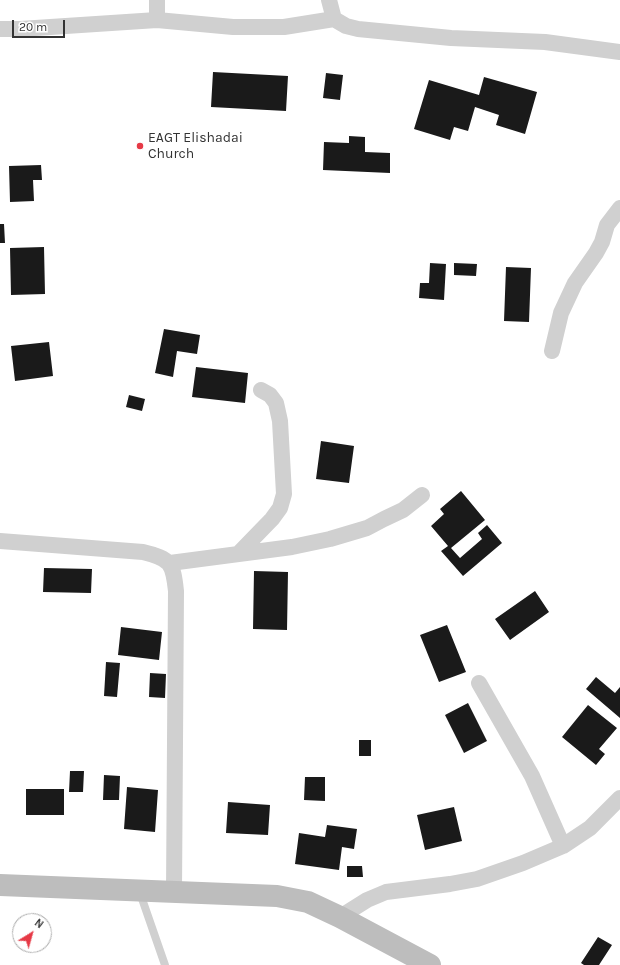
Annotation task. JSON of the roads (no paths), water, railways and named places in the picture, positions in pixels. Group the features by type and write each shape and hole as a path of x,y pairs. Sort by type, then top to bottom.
{"street":[{"path":"157,0 157,20"},
{"path":"329,0 334,19"},
{"path":"0,29 157,20 233,27 284,27 334,19 346,26 358,29 451,38 545,42 620,52"},
{"path":"552,351 561,313 574,283 596,253 602,242 607,225 620,208"},
{"path":"239,553 272,519 280,508 284,494 278,409 276,403 270,395 262,390"},
{"path":"0,541 143,552 159,556 170,563 292,547 330,539 367,528 404,510 422,495"},
{"path":"170,563 176,591 174,892"},
{"path":"479,683 532,776 563,846"},
{"path":"340,917 367,900 386,892 477,879 523,863 563,846 590,828 620,798"},
{"path":"0,885 277,896 308,902 340,917 430,965"}],"lane":[{"path":"139,890 165,965"}],"place":[{"name":"EAGT Elishadai Church","path":"140,146"}]}
